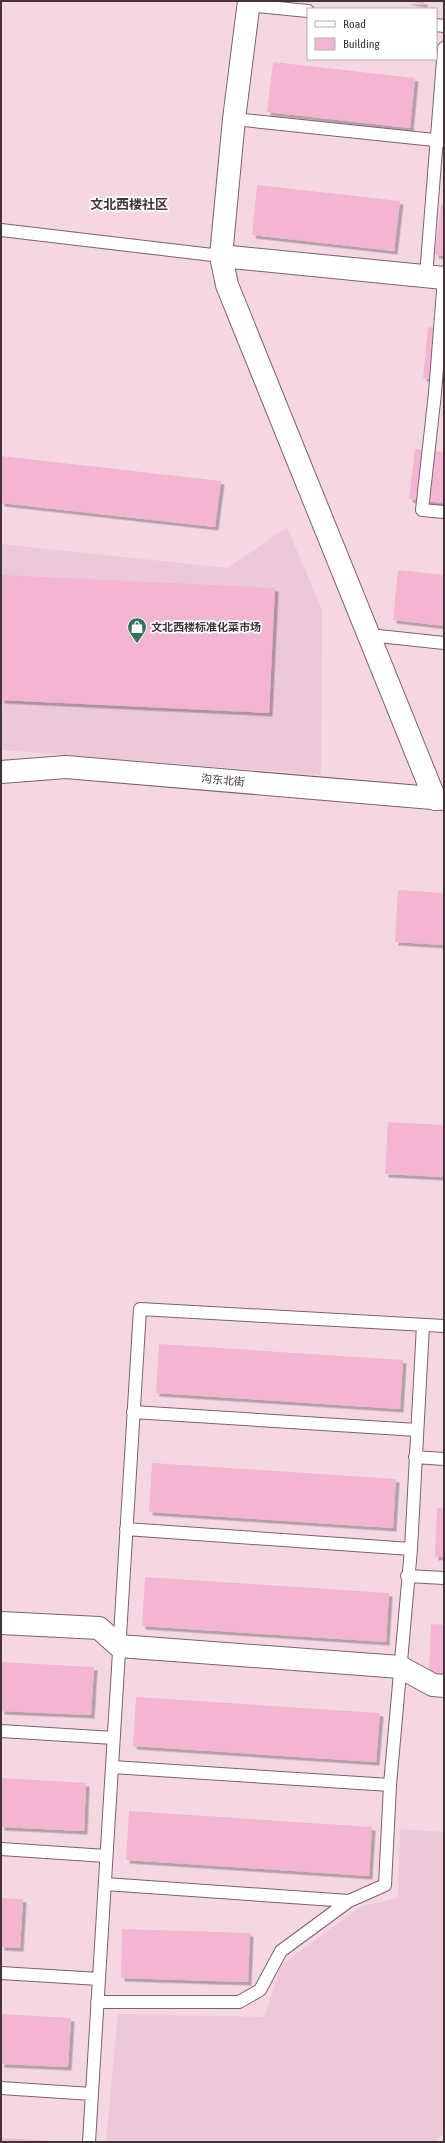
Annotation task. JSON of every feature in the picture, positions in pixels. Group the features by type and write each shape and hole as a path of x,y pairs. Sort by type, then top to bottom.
{"street":[{"path":"248,3 234,119 221,256 227,285 369,635 439,799"},
{"path":"221,256 438,277"},
{"name":"沟东北街","path":"1,772 66,767 439,799"},
{"path":"1,1623 99,1628 119,1646 400,1666 433,1685 444,1686"}],"lane":[{"path":"248,3 307,12"},
{"path":"444,48 440,141 438,277 439,394 422,510 444,512"},
{"path":"234,119 440,141"},
{"path":"1,230 221,256"},
{"path":"369,635 444,642"},
{"path":"89,2142 140,1309 444,1326"},
{"path":"97,2002 239,2002 260,1990 281,1951 349,1901 385,1885 390,1785 407,1576 411,1548 423,1325"},
{"path":"133,1412 417,1430"},
{"path":"415,1457 444,1458"},
{"path":"126,1529 411,1548"},
{"path":"407,1576 444,1578"},
{"path":"1,1731 114,1738"},
{"path":"112,1767 390,1785"},
{"path":"1,1849 106,1856"},
{"path":"105,1884 349,1901"},
{"path":"1,1973 99,1979"},
{"path":"1,2088 92,2094"}],"shaded area":[{"path":"287,527 322,610 321,775 1,750 1,544 228,568"},
{"path":"400,1829 444,1832 444,2133 434,2142 106,2142 118,2014 264,2017 282,1964 362,1906 398,1898"}],"building":[{"path":"404,1 424,1 424,4"},
{"path":"273,62 415,78 410,128 267,112"},
{"path":"257,185 400,201 394,251 252,235"},
{"path":"441,205 444,205 444,256 435,255"},
{"path":"428,327 444,329 444,380 423,378"},
{"path":"415,449 444,452 444,503 409,499"},
{"path":"1,456 221,481 215,527 1,503"},
{"path":"398,570 444,575 444,626 393,620"},
{"name":"文北西楼标准化菜市场","path":"1,575 275,588 269,713 1,700"},
{"path":"398,890 444,893 444,945 395,942"},
{"path":"388,1122 444,1125 444,1177 385,1174"},
{"path":"159,1344 403,1360 400,1409 156,1393"},
{"path":"152,1463 396,1479 393,1528 149,1512"},
{"path":"437,1508 444,1508 444,1557 435,1557"},
{"path":"145,1577 389,1593 386,1642 142,1626"},
{"path":"431,1624 444,1625 444,1674 429,1673"},
{"path":"1,1662 94,1667 91,1715 1,1711"},
{"path":"136,1697 380,1713 376,1762 133,1746"},
{"path":"1,1778 86,1783 84,1831 1,1827"},
{"path":"129,1811 372,1827 369,1876 126,1860"},
{"path":"1,1898 23,1899 20,1948 1,1947"},
{"path":"122,1929 250,1933 248,1982 121,1978"},
{"path":"1,2014 71,2018 68,2067 1,2064"},
{"path":"1,2138 53,2141 53,2142 1,2142"}],"place":[{"name":"文北西楼标准化菜市场","path":"137,644"}],"district":[{"name":"文北西楼社区","path":"129,204"}]}
